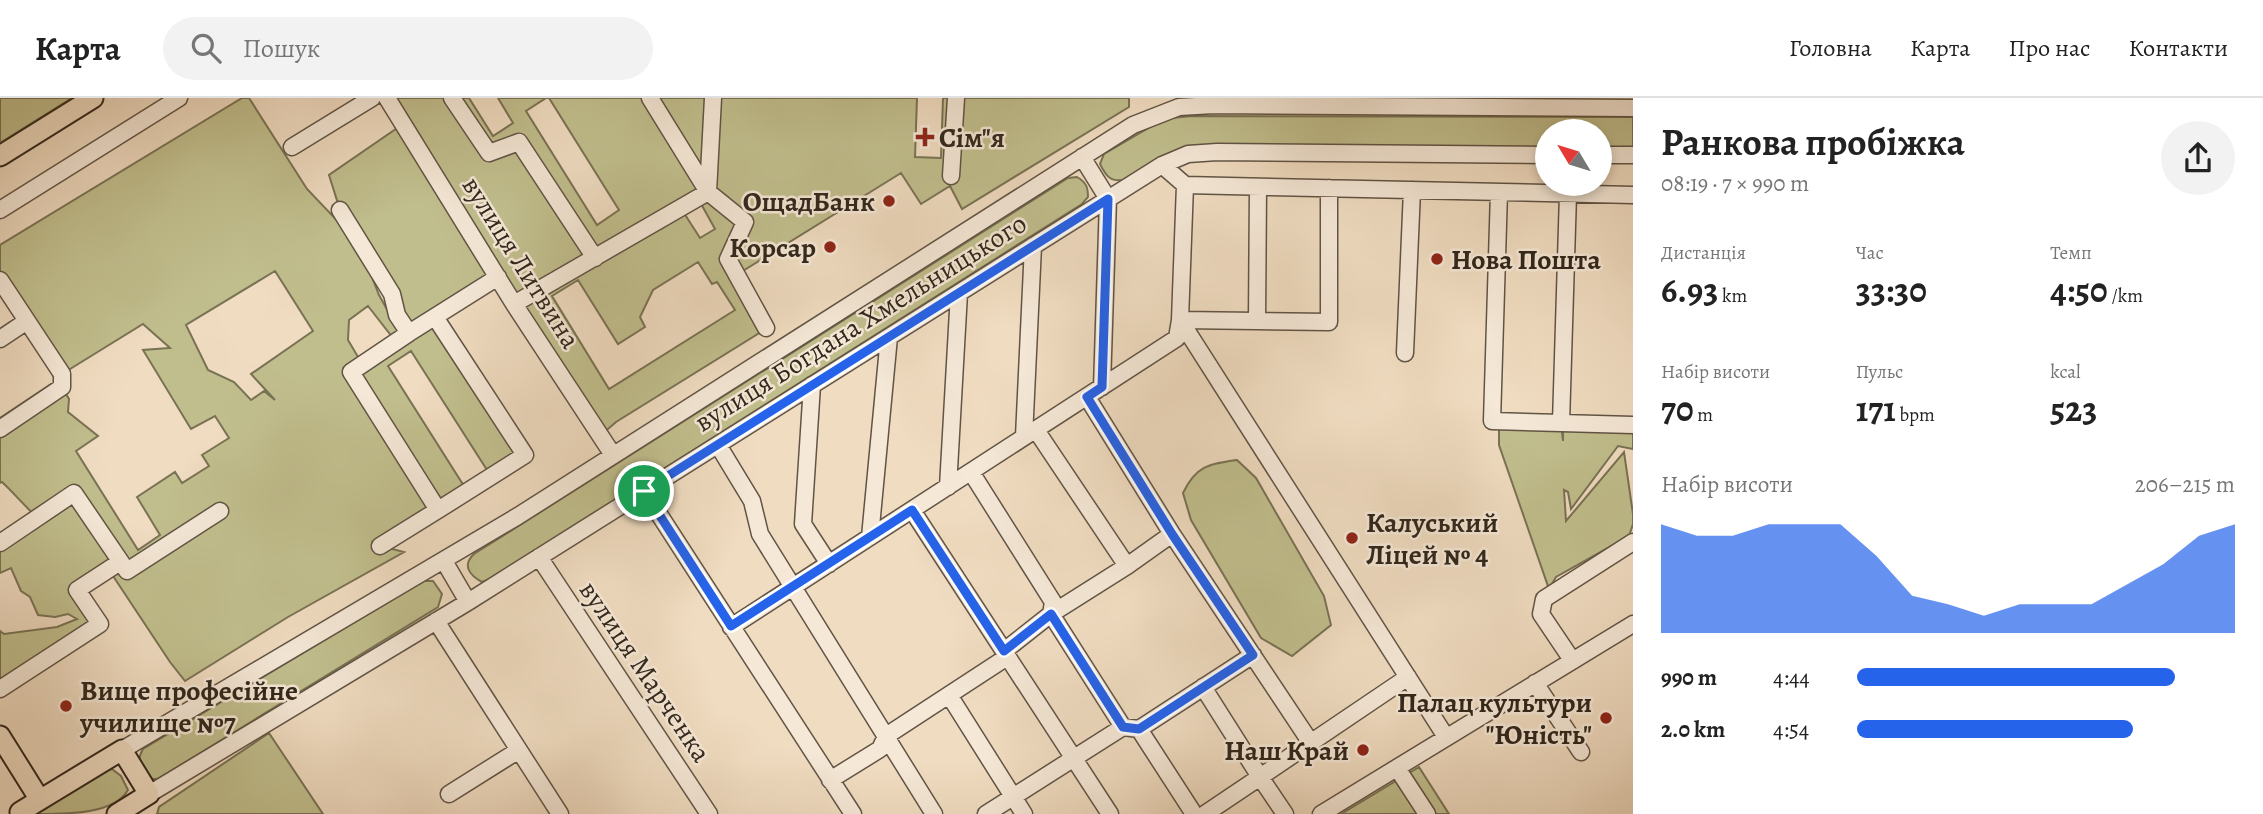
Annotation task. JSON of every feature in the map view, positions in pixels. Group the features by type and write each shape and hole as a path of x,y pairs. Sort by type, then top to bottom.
{"main road":[{"path":"0,156 93,98"},
{"path":"0,736 40,800"},
{"path":"122,750 149,794"},
{"name":"вулиця Богдана Хмельницького","path":"19,813 122,750"},
{"name":"вулиця Богдана Хмельницького","path":"117,814 149,794"}],"street":[{"path":"0,210 179,98"},
{"path":"292,147 372,98"},
{"name":"вулиця Литвина","path":"387,98 514,304 613,455"},
{"path":"452,98 489,153 519,142 595,258"},
{"path":"650,98 708,192 745,222 727,259 766,328"},
{"path":"708,192 713,98"},
{"path":"951,176 956,98"},
{"name":"вулиця Богдана Хмельницького","path":"122,750 444,561 1133,125 1179,107 1222,101 1554,103 1633,108"},
{"name":"вулиця Богдана Хмельницького","path":"149,794 468,602 1162,165 1188,154 1217,152 1535,155"},
{"path":"1612,155 1633,155"},
{"path":"1082,158 1108,199 1102,387"},
{"path":"1162,165 1185,185 1535,193"},
{"path":"731,626 1177,338 1185,185"},
{"path":"1257,321 1258,187"},
{"path":"1180,320 1329,322 1329,188"},
{"path":"1405,352 1412,190"},
{"path":"514,304 708,192"},
{"path":"1499,192 1492,422 1633,425"},
{"path":"1612,195 1633,195"},
{"path":"1561,423 1567,196"},
{"path":"340,210 392,294 397,315 410,333"},
{"path":"1033,246 1030,433 1127,566"},
{"path":"438,510 351,372 498,277"},
{"path":"0,280 62,374 62,387 0,429"},
{"path":"948,487 959,293"},
{"path":"380,546 524,455 435,317"},
{"path":"1180,320 1446,737"},
{"path":"0,339 27,321"},
{"path":"870,537 889,337"},
{"path":"812,385 803,524 829,564"},
{"path":"1087,397 1172,534 1311,743"},
{"path":"718,444 752,501 760,534 934,814"},
{"path":"971,472 1053,602 1051,614 1194,814"},
{"path":"644,491 853,814"},
{"path":"0,543 74,493 127,571 220,511"},
{"path":"912,510 1110,814"},
{"path":"831,780 880,749 886,736 1006,654 1051,614 1172,534"},
{"path":"1572,660 1541,614 1544,599 1633,542"},
{"name":"вулиця Марченка","path":"539,557 709,814"},
{"path":"444,561 468,602"},
{"path":"0,690 100,624 78,590 120,562"},
{"path":"436,621 560,814"},
{"path":"1321,814 1633,624"},
{"path":"986,814 1074,759 1203,687 1253,655"},
{"path":"1205,814 1408,677"},
{"path":"1535,683 1581,752"},
{"path":"1203,687 1285,814"},
{"path":"948,695 1024,814"},
{"path":"449,794 519,750"},
{"path":"1397,768 1427,814"}],"shaded area":[{"path":"0,98 72,98 0,143"},
{"path":"242,98 249,98 307,189 349,233 402,336 409,334 340,210 329,175 403,124 387,98 469,98 493,136 513,123 498,98 546,98 526,111 597,225 619,210 549,98 917,98 915,157 941,158 943,98 1129,98 1129,107 962,209 950,186 921,204 901,173 738,274 769,327 616,422 600,436 498,277 435,317 525,455 381,546 404,552 288,617 185,681 113,576 78,590 100,624 0,690 0,631 4,634 57,627 77,619 68,614 55,617 38,615 30,597 21,591 11,568 0,573 0,543 38,518 0,483 0,418 51,384 62,387 69,399 68,412 98,436 76,451 138,550 160,535 137,497 175,472 182,483 209,466 202,455 229,438 215,416 191,429 143,350 170,348 143,324 62,374 0,280 0,245","holes":["700,202 715,229 700,238 684,213","698,262 712,284 717,282 735,310 609,389 552,296 578,280 618,344 645,327 640,317 653,290","275,271 313,331 251,374 275,400 264,391 251,400 234,382 208,370 186,325","368,306 396,342 361,362 348,340 349,320","411,351 487,470 464,486 388,366"]},
{"path":"1633,117 1633,148 1612,148 1612,119 1535,119 1535,147 1188,146 1124,180 1112,179 1104,172 1100,164 1104,154 1171,118"},
{"path":"1077,177 1088,190 1088,197 1082,204 490,579 482,582 471,573 468,562 474,554 1068,178"},
{"path":"1499,422 1561,423 1563,441 1563,423 1633,425 1633,449 1618,446 1571,509 1568,492 1564,490 1566,521 1624,452 1633,514 1629,536 1556,577 1549,589 1499,445"},
{"path":"1237,460 1256,478 1324,596 1331,625 1292,656 1261,638 1191,520 1183,493 1193,477 1204,468"},
{"path":"423,581 433,581 442,594 438,607 158,779 151,779 142,768 140,758 143,749"},
{"path":"269,733 323,814 157,814 159,807"},
{"path":"1419,767 1449,814 1341,814"},
{"path":"112,769 121,776 128,790 112,804 90,811 39,814 43,807 103,770"}],"place":[{"name":"Сім\"я","path":"925,137"},
{"name":"ОщадБанк","path":"889,201"},
{"name":"Корсар","path":"830,247"},
{"name":"Нова Пошта","path":"1437,259"},
{"name":"Калуський Ліцей № 4","path":"1352,538"},
{"name":"Вище професійне училище №7","path":"66,706"},
{"name":"Палац культури \"Юність\"","path":"1606,718"},
{"name":"Наш Край","path":"1363,750"}],"route":[{"path":"1108,199 1102,387 1087,397 1172,534 1253,655 1139,729 1123,727 1051,614 1004,651 912,510 731,626 644,491 1108,199"}]}
